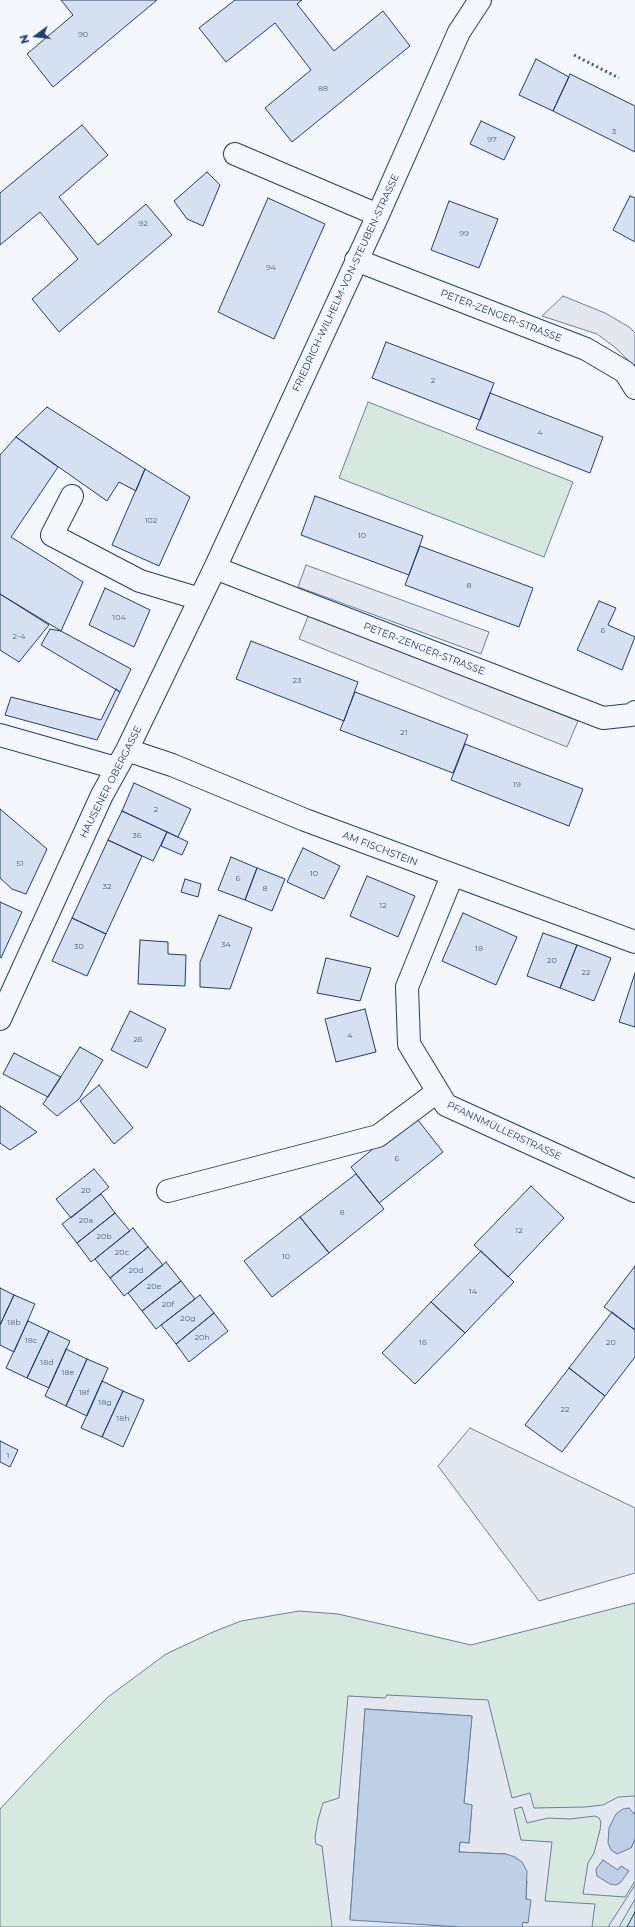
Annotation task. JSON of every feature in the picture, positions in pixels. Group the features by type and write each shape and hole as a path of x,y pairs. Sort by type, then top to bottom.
{"street":[{"name":"FRIEDRICH-WILHELM-VON-STEUBEN-STRASSE","path":"215,568 378,215 471,2"},
{"path":"235,154 378,215"},
{"name":"PETER-ZENGER-STRASSE","path":"356,260 586,349 625,372 635,388"},
{"path":"72,496 52,535 140,581 200,599"},
{"name":"PETER-ZENGER-STRASSE","path":"215,568 603,718 631,715 635,712"},
{"name":"HAUSENER OBERGASSE","path":"0,1019 102,795 127,750 215,568"},
{"path":"0,735 116,768"},
{"name":"AM FISCHSTEIN","path":"127,750 172,766 305,820 452,876 635,942"},
{"name":"PFANNMÜLLERSTRASSE","path":"452,876 407,987 408,1044 446,1105 635,1191"},
{"path":"168,1191 378,1136 437,1092"}],"shaded area":[{"path":"563,296 605,313 629,327 635,333 635,367 617,349 597,334 542,316"},
{"path":"368,402 573,482 544,557 339,478"},
{"path":"306,565 489,632 481,654 298,587"},
{"path":"309,614 578,721 567,747 299,639"},
{"path":"470,1428 635,1508 635,1573 539,1601 438,1466"},
{"path":"635,1603 635,1927 0,1927 0,1809 58,1747 108,1697 166,1654 213,1632 241,1621 299,1611 338,1614 471,1645"},
{"path":"387,1695 488,1700 512,1798 530,1793 534,1808 585,1807 603,1805 618,1797 635,1796 635,1815 634,1812 631,1848 635,1839 635,1881 625,1897 583,1894 588,1863 594,1853 600,1830 601,1822 599,1818 595,1816 570,1819 548,1818 527,1823 522,1807 514,1809 521,1840 552,1842 545,1901 595,1904 592,1927 522,1927 523,1922 527,1923 530,1900 526,1899 527,1881 506,1854 459,1852 460,1842 469,1843 472,1805 464,1804 472,1716 365,1709 350,1919 461,1927 332,1927 322,1846 316,1844 315,1837 318,1820 323,1803 339,1798 348,1696 385,1698"},
{"path":"635,1885 635,1899 619,1927 608,1927"}],"water":[{"path":"365,1709 472,1716 464,1803 472,1805 469,1843 460,1842 459,1852 506,1854 515,1857 522,1862 527,1871 526,1899 531,1900 528,1923 523,1922 522,1927 461,1927 350,1920"},
{"path":"629,1808 635,1815 635,1839 631,1848 617,1854 611,1850 608,1843 609,1828 616,1814 623,1809"},
{"path":"603,1860 618,1870 621,1866 629,1871 620,1883 616,1885 610,1884 597,1876 596,1869"}],"building":[{"path":"61,0 157,0 53,87 27,54 73,15"},
{"path":"235,0 302,0 297,4 334,51 383,11 410,46 292,142 265,108 311,70 275,23 226,62 199,28"},
{"path":"536,59 569,77 553,111 519,95"},
{"path":"570,74 635,106 635,152 553,111"},
{"path":"481,121 515,137 504,160 470,144"},
{"path":"82,125 108,155 59,197 98,245 146,204 172,235 59,332 32,299 78,259 40,212 0,245 0,193"},
{"path":"207,172 220,185 203,226 187,219 174,201"},
{"path":"630,196 635,198 635,242 613,230"},
{"path":"268,198 325,224 274,339 218,312"},
{"path":"449,201 498,219 479,268 431,250"},
{"path":"386,342 494,383 480,420 372,378"},
{"path":"490,393 603,437 590,473 476,429"},
{"path":"47,407 145,469 136,491 119,482 107,501 16,437"},
{"path":"16,437 58,467 11,537 83,582 61,631 0,594 0,455"},
{"path":"145,469 190,497 159,566 112,545"},
{"path":"315,496 423,536 409,575 301,535"},
{"path":"420,546 533,588 519,627 405,585"},
{"path":"105,588 150,610 134,647 89,625"},
{"path":"0,594 49,625 19,662 0,650"},
{"path":"599,601 616,608 608,625 635,637 622,670 577,650"},
{"path":"50,629 61,631 131,669 120,692 41,645"},
{"path":"251,641 358,682 344,721 236,679"},
{"path":"116,689 120,692 97,740 5,715 11,697 101,720"},
{"path":"355,692 468,735 453,773 340,730"},
{"path":"465,744 583,789 569,826 451,780"},
{"path":"134,783 191,809 178,837 122,811"},
{"path":"0,809 47,849 26,894 12,889 0,878"},
{"path":"122,811 167,832 153,861 108,840"},
{"path":"167,832 188,842 182,855 161,846"},
{"path":"108,840 142,856 106,934 72,918"},
{"path":"303,848 340,866 324,899 287,882"},
{"path":"231,857 257,868 245,900 218,890"},
{"path":"257,868 285,879 272,911 245,900"},
{"path":"367,876 415,896 398,937 350,916"},
{"path":"185,879 201,884 198,897 181,892"},
{"path":"0,902 22,912 1,958 0,957"},
{"path":"463,913 517,937 496,985 442,961"},
{"path":"219,915 252,928 230,989 200,987 200,962"},
{"path":"72,918 106,934 87,976 52,961"},
{"path":"543,933 577,945 560,988 527,976"},
{"path":"140,940 168,942 168,954 186,955 185,986 138,984"},
{"path":"577,945 611,958 594,1001 560,988"},
{"path":"326,958 371,968 360,1001 317,993"},
{"path":"635,973 635,1027 619,1022"},
{"path":"365,1009 376,1052 336,1062 325,1019"},
{"path":"130,1011 166,1029 147,1068 111,1050"},
{"path":"80,1047 103,1060 79,1099 57,1116 43,1104"},
{"path":"14,1053 61,1077 48,1097 3,1074"},
{"path":"99,1085 133,1128 114,1144 80,1101"},
{"path":"0,1106 37,1132 10,1150 0,1143"},
{"path":"414,1115 443,1152 379,1203 351,1167"},
{"path":"94,1169 109,1187 71,1218 56,1199"},
{"path":"356,1174 384,1209 329,1253 300,1217"},
{"path":"531,1186 564,1218 508,1277 474,1245"},
{"path":"101,1194 115,1213 77,1243 62,1224"},
{"path":"115,1213 130,1231 91,1262 77,1243"},
{"path":"300,1217 329,1253 272,1297 244,1261"},
{"path":"133,1228 148,1247 110,1278 95,1259"},
{"path":"148,1247 163,1265 124,1296 110,1278"},
{"path":"481,1251 514,1282 465,1333 431,1302"},
{"path":"166,1262 181,1281 142,1311 128,1293"},
{"path":"635,1266 635,1330 604,1307"},
{"path":"181,1281 195,1299 156,1329 142,1311"},
{"path":"0,1288 14,1295 0,1325"},
{"path":"14,1295 35,1304 14,1352 0,1345 0,1325"},
{"path":"200,1295 214,1313 176,1344 161,1325"},
{"path":"431,1302 465,1333 415,1384 382,1353"},
{"path":"612,1312 635,1330 635,1357 605,1396 569,1368"},
{"path":"214,1313 228,1331 189,1362 176,1344"},
{"path":"28,1321 49,1331 27,1378 6,1368"},
{"path":"49,1331 70,1341 49,1388 27,1378"},
{"path":"66,1349 87,1359 66,1406 45,1396"},
{"path":"87,1359 108,1368 87,1416 66,1406"},
{"path":"569,1368 605,1396 562,1452 525,1425"},
{"path":"102,1381 123,1391 102,1437 81,1428"},
{"path":"123,1391 144,1400 123,1447 102,1437"},
{"path":"0,1441 18,1450 10,1467 0,1462"},
{"path":"635,1912 635,1927 627,1927"}],"hedge":[{"path":"574,55 619,78"}]}
